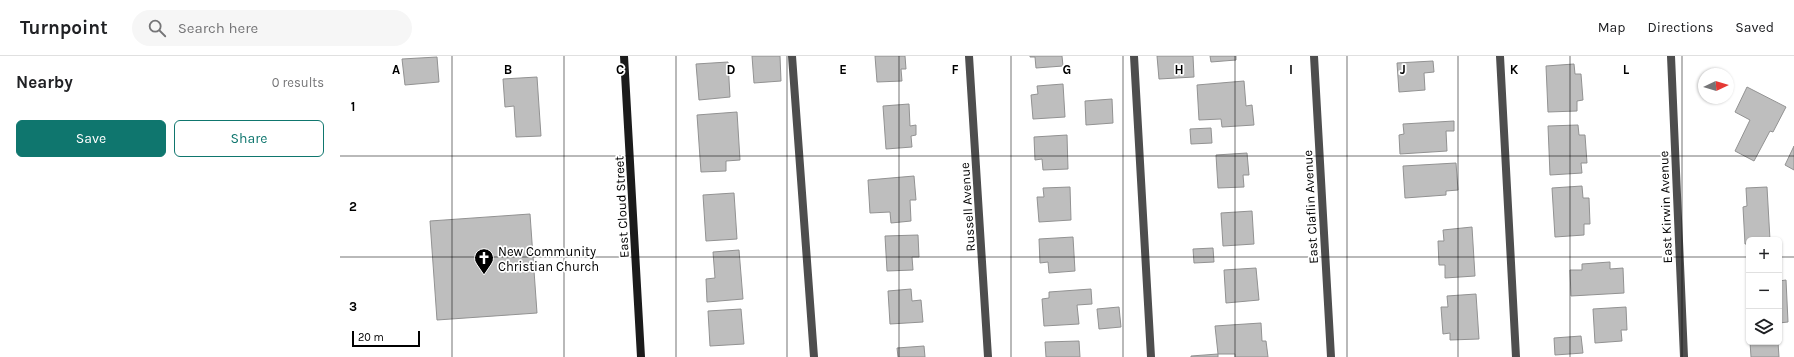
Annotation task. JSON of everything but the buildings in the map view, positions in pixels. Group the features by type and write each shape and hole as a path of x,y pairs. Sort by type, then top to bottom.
{"main road":[{"name":"East Cloud Street","path":"624,56 641,357"}],"street":[{"path":"792,56 814,357"},
{"name":"Russell Avenue","path":"969,56 988,357"},
{"path":"1134,56 1151,357"},
{"name":"East Claflin Avenue","path":"1314,56 1331,357"},
{"path":"1500,56 1516,357"},
{"name":"East Kirwin Avenue","path":"1671,56 1684,357"}],"place":[{"name":"New Community Christian Church","path":"484,275"}]}
